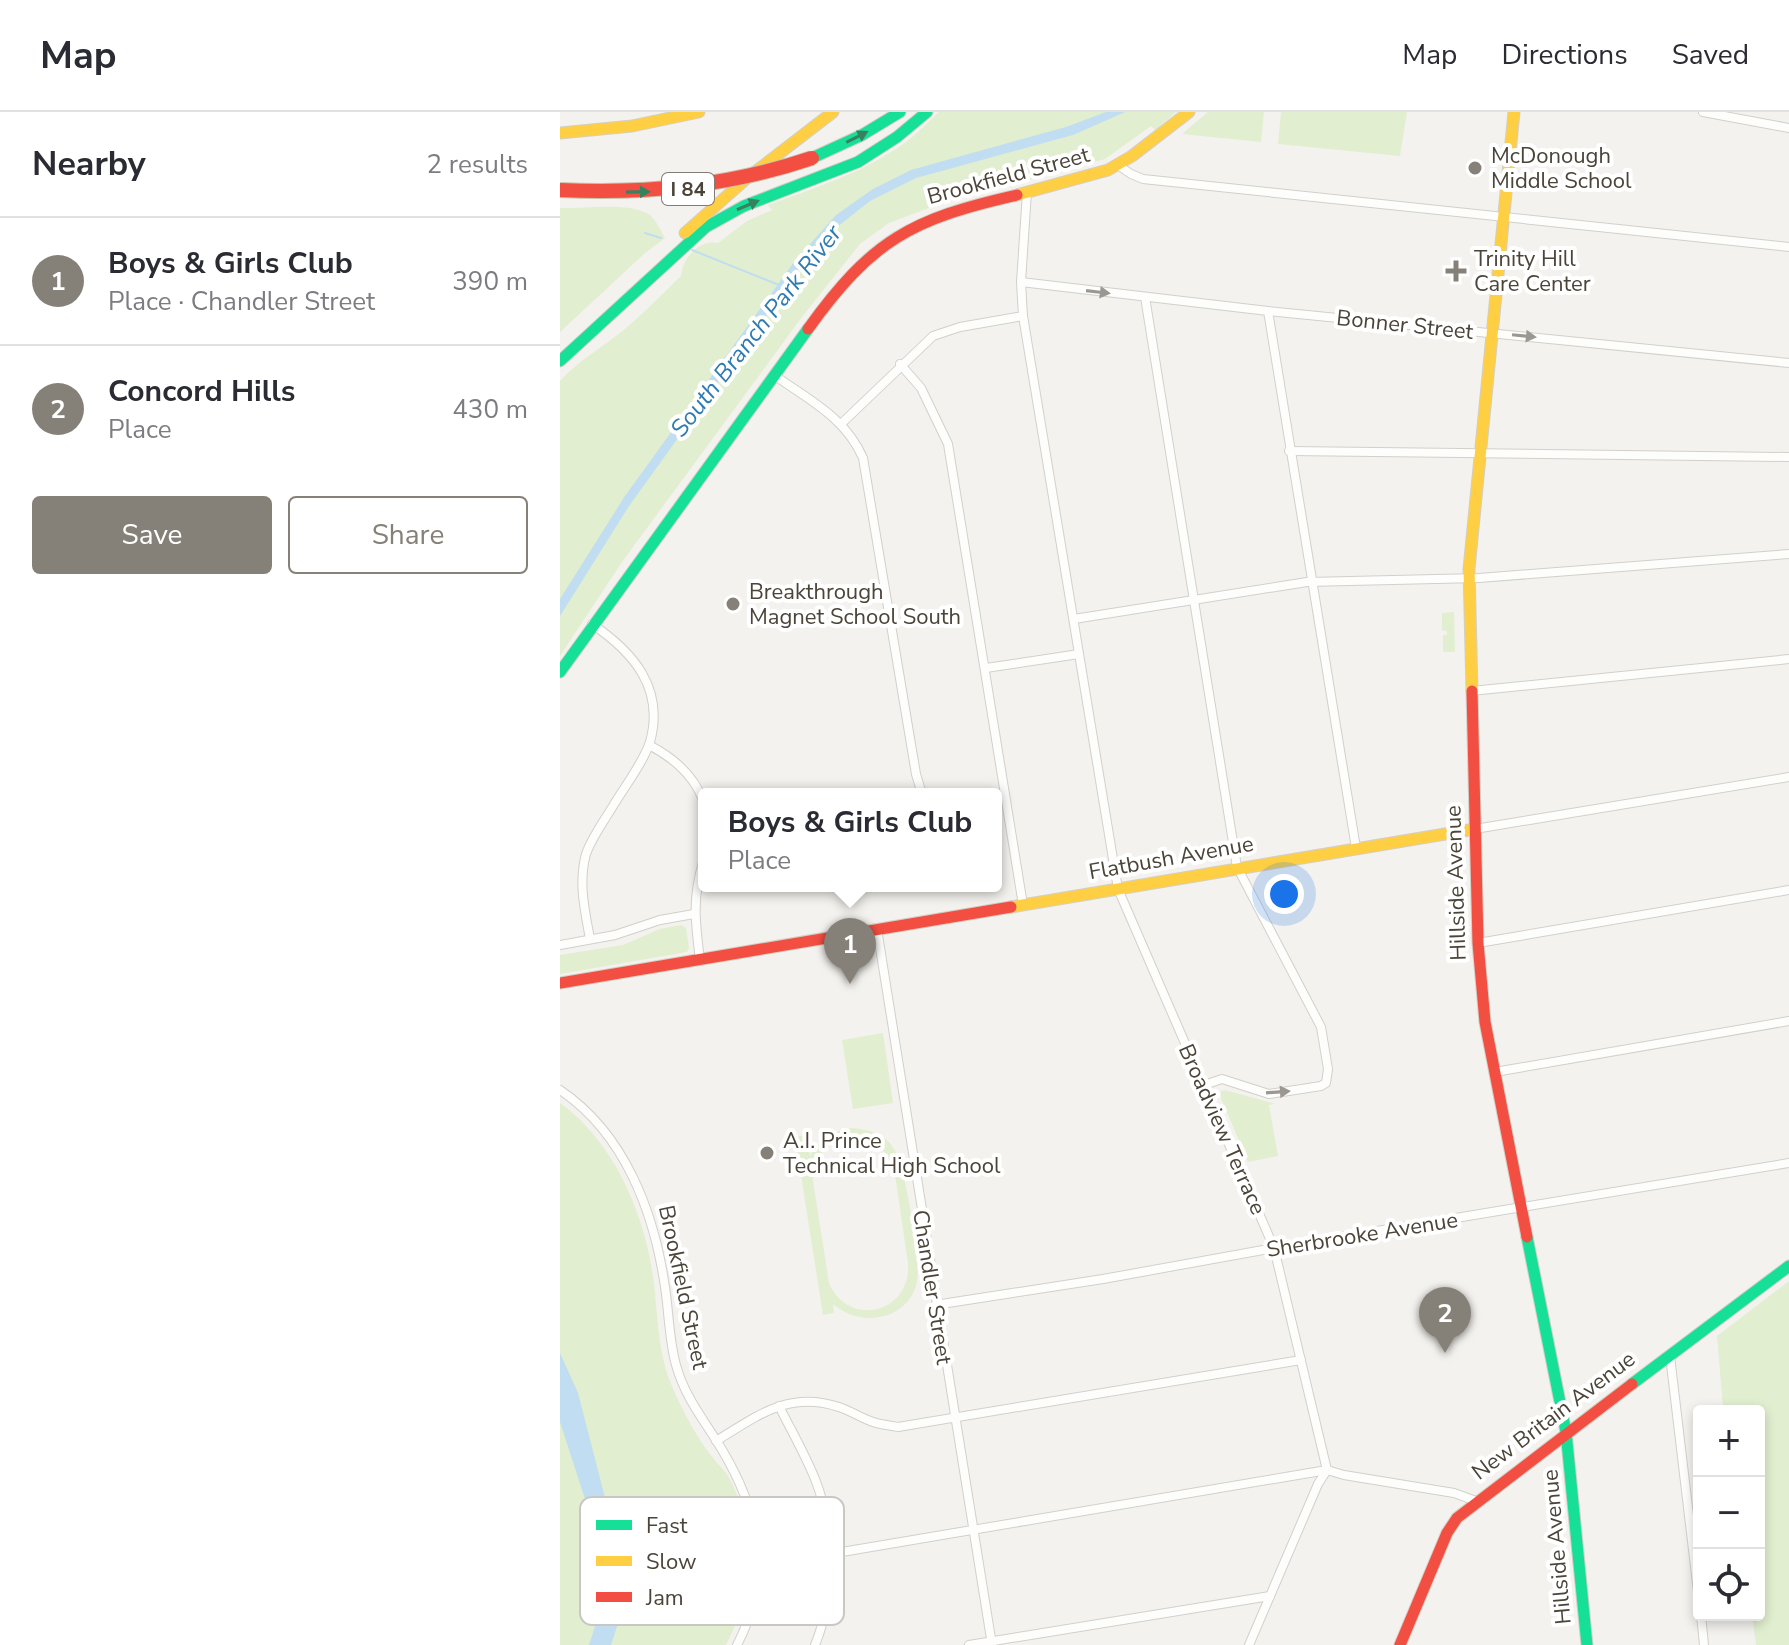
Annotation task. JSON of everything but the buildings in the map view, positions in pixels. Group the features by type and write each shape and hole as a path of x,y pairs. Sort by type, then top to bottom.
{"main road":[{"path":"563,132 643,124 699,112"},
{"path":"560,350 717,204 833,112"},
{"name":"I 84","path":"560,190 639,192 684,189 753,176 812,158 862,135 900,112"},
{"path":"560,361 706,227 744,206 858,162 897,137 927,112"},
{"name":"Brookfield Street","path":"560,672 836,290 875,250 927,219 1086,178 1118,165 1189,112"},
{"name":"Hillside Avenue","path":"1514,112 1469,578 1478,943 1485,1022 1566,1432 1587,1645"},
{"name":"Flatbush Avenue","path":"560,983 1475,829"},
{"name":"New Britain Avenue","path":"1400,1645 1447,1533 1457,1518 1566,1432 1789,1266"}],"street":[{"path":"1703,112 1789,128"},
{"path":"1118,165 1143,179 1789,247"},
{"name":"Broadview Terrace","path":"1027,192 1021,282 1023,316 1118,889 1274,1248 1327,1470"},
{"name":"Bonner Street","path":"1021,282 1268,311 1789,363"},
{"path":"1145,297 1237,867 1321,1027 1328,1076 1326,1083 1317,1087 1273,1094 1222,1079 1204,1085"},
{"path":"1268,311 1356,848"},
{"path":"842,423 900,364 933,336 1023,316"},
{"path":"900,364 921,388 948,444 1023,905"},
{"path":"774,375 842,423 856,442 867,475 920,788"},
{"path":"1289,451 1789,457"},
{"path":"1074,619 1311,582 1469,578 1789,554"},
{"path":"590,939 581,880 587,854 649,745 653,716 651,697 640,666 621,644 592,624"},
{"path":"986,668 1079,654"},
{"path":"1471,691 1789,659"},
{"path":"649,745 680,765 698,790"},
{"name":"Flatbush Avenue","path":"1475,829 1789,777"},
{"path":"1002,813 1007,813"},
{"path":"698,877 694,914 700,960"},
{"path":"1478,943 1789,890"},
{"path":"560,945 615,935 660,920 694,914"},
{"name":"Chandler Street","path":"877,929 991,1642"},
{"path":"1495,1072 1789,1021"},
{"name":"Brookfield Street","path":"560,1090 580,1104 601,1127 619,1151 635,1181 659,1251 676,1365 687,1394 747,1497"},
{"name":"Sherbrooke Avenue","path":"935,1305 1789,1163"},
{"path":"1670,1356 1693,1550"},
{"path":"716,1441 768,1409 808,1401 841,1408 874,1422 898,1427 1301,1360"},
{"path":"779,1406 817,1482 820,1497"},
{"path":"844,1552 1327,1470 1454,1493 1476,1501"},
{"path":"1249,1645 1318,1484 1327,1470"},
{"path":"969,1645 1270,1596"},
{"path":"1702,1621 1704,1645"},
{"name":"Brookfield Street","path":"737,1645 748,1625"},
{"path":"815,1645 820,1625"}],"green space":[{"path":"939,112 1176,112 1155,130 1151,126 1105,159 934,206 889,223 860,244 802,317 622,562 560,656 560,381 625,329 681,276 688,257 698,247 718,243 747,221 772,210 768,205 874,162 906,142"},
{"path":"1208,112 1264,112 1261,142 1182,134"},
{"path":"1281,112 1407,112 1400,156 1278,144"},
{"path":"621,207 643,211 653,218 665,238 560,332 560,208"},
{"path":"1454,612 1455,652 1443,652 1443,635 1447,635 1447,631 1442,630 1442,613"},
{"path":"681,925 686,928 687,952 560,974 560,955 623,945 660,929"},
{"path":"883,1033 893,1103 853,1109 842,1040"},
{"path":"1221,1091 1276,1104 1269,1105 1278,1156 1248,1162 1221,1098"},
{"path":"560,1103 596,1137 634,1203 649,1252 666,1371 685,1415 728,1476 737,1497 580,1497 580,1625 735,1625 726,1645 560,1645"},
{"path":"851,1128 872,1132 890,1143 900,1160 907,1190 917,1282 904,1305 882,1317 856,1316 833,1304 834,1313 823,1315 795,1137 806,1135 810,1156 832,1134","holes":["849,1137 876,1145 894,1168 908,1263 907,1280 900,1294 878,1309 864,1310 850,1306 838,1297 829,1283 813,1172 822,1152"]},
{"path":"1789,1281 1789,1645 1756,1645 1753,1621 1765,1621 1765,1405 1723,1405 1717,1336"}],"water":[{"path":"1106,112 1125,112 1073,135 916,178 870,201 837,227 801,267 629,506 560,616 560,599 625,496 794,262 836,215 873,189 911,170 1066,127"},
{"path":"560,1353 578,1393 605,1497 584,1497 560,1422"},
{"path":"595,1625 617,1625 611,1645 589,1645"}],"waterway":[{"path":"645,233 661,238"},
{"name":"South Branch Park River","path":"692,250 779,285"}],"traffic: fast":[{"path":"812,158 862,135 900,112"},
{"path":"560,361 706,227 744,206 858,162 897,137 927,112"},
{"path":"560,672 808,329"},
{"path":"1527,1237 1566,1432 1587,1645"},
{"path":"1632,1384 1789,1266"}],"traffic: slow":[{"path":"560,133 632,126 699,112"},
{"path":"685,233 746,179 833,112"},
{"path":"1017,195 1108,170 1132,156 1189,112"},
{"path":"1472,691 1469,569 1514,112"},
{"path":"1011,907 1475,829"}],"traffic: jam":[{"path":"560,190 624,191 688,186 750,175 812,158"},
{"path":"808,329 853,274 897,238 921,224 1017,195"},
{"path":"1472,691 1478,943 1485,1022 1527,1237"},
{"path":"560,983 1011,907"},
{"path":"1400,1645 1447,1533 1457,1518 1632,1384"}],"place":[{"name":"McDonough Middle School","path":"1475,168"},
{"name":"Trinity Hill Care Center","path":"1456,271"},
{"name":"Breakthrough Magnet School South","path":"733,604"},
{"name":"Boys & Girls Club","path":"850,984"},
{"name":"A.I. Prince Technical High School","path":"767,1153"},
{"name":"Concord Hills","path":"1445,1353"}]}
